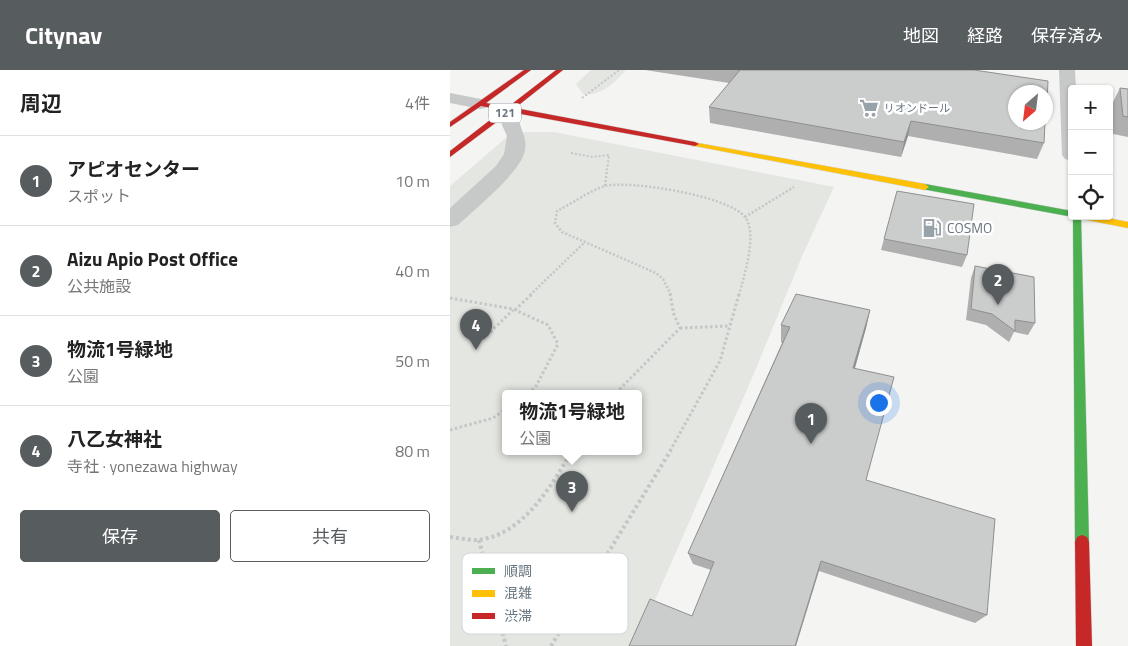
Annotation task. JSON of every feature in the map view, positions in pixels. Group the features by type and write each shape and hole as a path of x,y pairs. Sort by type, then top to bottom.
{"main road":[{"name":"121","path":"450,125 528,70"},
{"name":"121","path":"450,155 560,70"},
{"path":"480,104 1068,213"},
{"path":"1077,220 1084,646"},
{"path":"1102,220 1128,225"}],"street":[{"path":"1067,70 1070,130"},
{"path":"450,98 480,104"},
{"path":"450,220 503,170 514,154 516,136 511,125 509,109"}],"path":[{"path":"577,99 594,91 619,70"},
{"path":"572,154 593,157 609,156 605,186"},
{"path":"745,217 802,183"},
{"path":"609,553 660,470 720,361 745,273 751,233 745,217 728,206 691,194 660,187 605,186 557,211 555,223 562,232 584,243 624,258 661,277 672,293 672,318 680,328"},
{"path":"483,339 584,243"},
{"path":"450,298 514,310 548,325 558,344 532,390"},
{"path":"619,390 680,328 729,326"},
{"path":"450,430 493,418 502,412"},
{"path":"450,537 479,540 506,532 530,510 552,485 570,455"},
{"path":"479,540 482,553"},
{"path":"551,646 558,634"}],"shaded area":[{"path":"591,70 626,70 602,91 583,94 576,84"},
{"path":"524,132 554,132 834,187 803,254 752,378 635,646 450,646 450,186 507,137"}],"building":[{"name":"リオンドール","path":"740,70 974,70 1048,81 1048,85 1008,85 1008,130 1045,130 1044,143 911,121 904,142 709,107"},
{"path":"1120,88 1128,89 1128,117 1123,116"},
{"path":"897,191 974,204 967,255 884,239"},
{"path":"975,266 1034,277 1035,323 1015,320 1015,331 992,314 971,309"},
{"path":"796,294 870,310 853,368 894,377 866,480 995,519 987,615 821,561 795,646 629,646 650,599 692,616 714,562 688,553 790,327 781,325"}],"traffic: fast":[{"path":"925,187 1068,213"},
{"path":"1077,220 1082,542"}],"traffic: slow":[{"path":"695,144 925,187"},
{"path":"1102,220 1128,225"}],"traffic: jam":[{"path":"450,125 528,70"},
{"path":"450,155 560,70"},
{"path":"480,104 695,144"},
{"path":"1082,542 1084,646"}],"place":[{"name":"リオンドール","path":"869,108"},
{"name":"COSMO","path":"932,228"},
{"name":"Aizu Apio Post Office","path":"998,305"},
{"name":"八乙女神社","path":"476,350"},
{"name":"アピオセンター","path":"811,444"},
{"name":"物流1号緑地","path":"572,512"}]}
